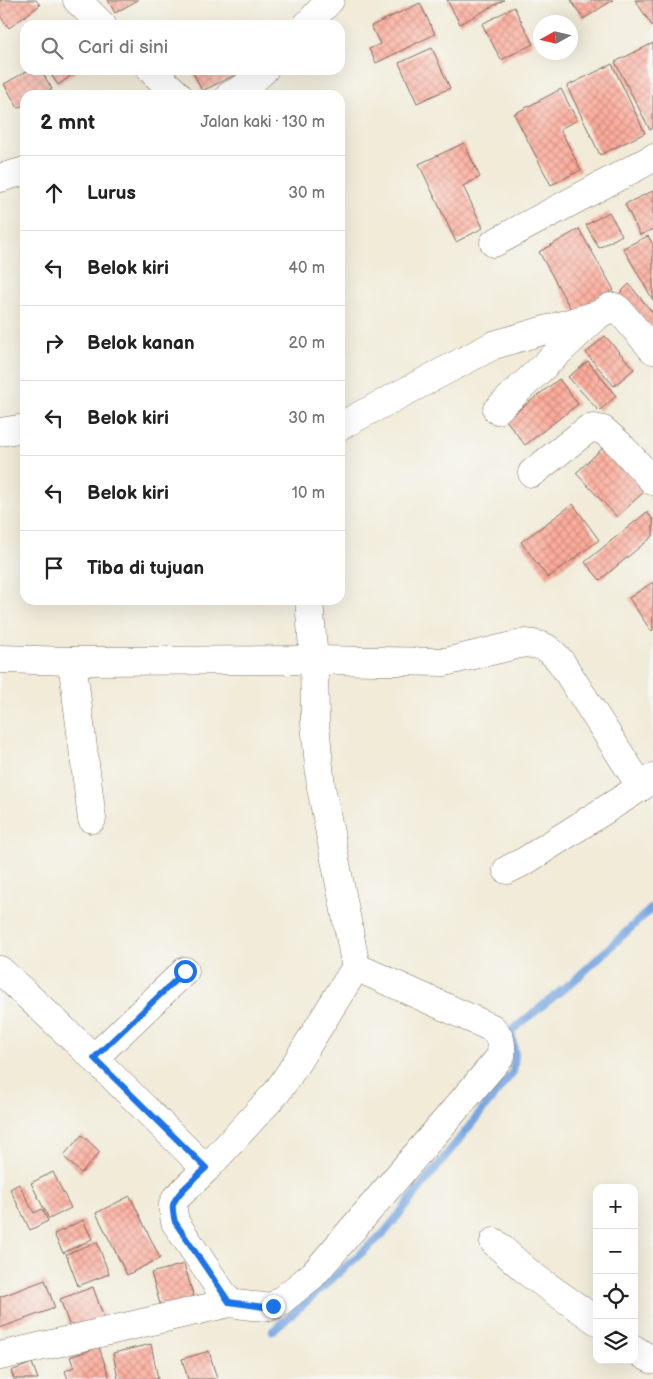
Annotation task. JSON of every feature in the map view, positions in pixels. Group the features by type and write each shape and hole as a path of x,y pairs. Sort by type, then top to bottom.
{"street":[{"path":"77,0 97,20"},
{"path":"312,20 330,0"},
{"path":"156,75 173,90"},
{"path":"240,90 258,75"},
{"path":"494,243 653,158"},
{"path":"0,178 20,172"},
{"path":"497,410 600,314 610,307 615,306 653,350"},
{"path":"345,423 494,345 600,314"},
{"path":"532,473 588,429 594,428 603,430 619,444 653,481"},
{"path":"0,432 20,429"},
{"path":"229,1302 175,1222 173,1204 176,1198 277,1092 356,967 321,787 315,723 314,660 309,605"},
{"path":"0,660 445,662 525,643 538,644 549,649 561,662 647,783 525,861 507,870"},
{"path":"72,661 92,819"},
{"path":"0,1356 229,1302 264,1307 273,1306 313,1275 501,1056 502,1046 499,1035 492,1028 356,967"},
{"path":"0,970 94,1058 206,1168"},
{"path":"94,1058 185,971"},
{"path":"494,1242 530,1274 593,1319"},
{"path":"638,1352 653,1360"}],"building":[{"path":"0,0 36,0 40,5 9,28 0,16"},
{"path":"108,0 138,0 115,13"},
{"path":"447,0 504,0 460,24"},
{"path":"571,0 613,0 583,19"},
{"path":"635,0 653,0 653,27"},
{"path":"420,3 435,34 376,63 369,49 380,44 371,26"},
{"path":"514,7 533,44 501,60 482,24"},
{"path":"653,43 653,128 650,130 615,62"},
{"path":"432,48 450,88 417,103 399,63"},
{"path":"612,64 645,133 600,155 567,86"},
{"path":"20,75 44,75 52,89 20,90 20,107 18,108 4,84"},
{"path":"51,75 72,75 58,85"},
{"path":"194,75 235,75 204,90 202,90"},
{"path":"561,89 577,120 560,129 581,170 551,185 514,114"},
{"path":"464,143 480,177 463,186 483,228 456,242 419,164"},
{"path":"653,191 653,229 640,235 625,204"},
{"path":"609,212 622,235 599,248 586,225"},
{"path":"579,229 614,290 573,313 539,252"},
{"path":"648,236 653,244 653,300 623,248"},
{"path":"629,284 653,313 653,336 618,295"},
{"path":"605,336 634,369 614,386 586,353"},
{"path":"588,361 616,396 599,411 568,377"},
{"path":"559,379 578,404 525,445 506,420"},
{"path":"608,443 649,487 617,517 576,473"},
{"path":"573,504 599,540 548,578 521,542"},
{"path":"647,512 653,520 653,536 600,580 585,562"},
{"path":"653,582 653,630 651,631 629,598"},
{"path":"82,1135 100,1152 81,1173 63,1156"},
{"path":"53,1172 71,1208 49,1219 31,1183"},
{"path":"19,1184 34,1213 42,1209 48,1221 30,1230 10,1189"},
{"path":"130,1196 160,1258 127,1275 96,1213"},
{"path":"83,1220 92,1239 63,1253 54,1234"},
{"path":"97,1242 109,1274 78,1286 66,1254"},
{"path":"184,1264 196,1304 163,1314 151,1273"},
{"path":"45,1280 55,1308 0,1328 0,1297"},
{"path":"93,1287 104,1318 71,1330 60,1299"},
{"path":"151,1344 158,1379 118,1379 113,1353"},
{"path":"99,1347 110,1379 68,1379 65,1371 74,1367 70,1357"},
{"path":"209,1351 217,1379 188,1379 182,1359"},
{"path":"32,1363 38,1379 14,1379 11,1371"}],"waterway":[{"path":"273,1331 384,1233 513,1072 515,1055 511,1031 577,978 653,907"}],"route":[{"path":"185,971 94,1058 206,1168 176,1198 173,1204 175,1222 229,1302 264,1307 273,1306"}]}
